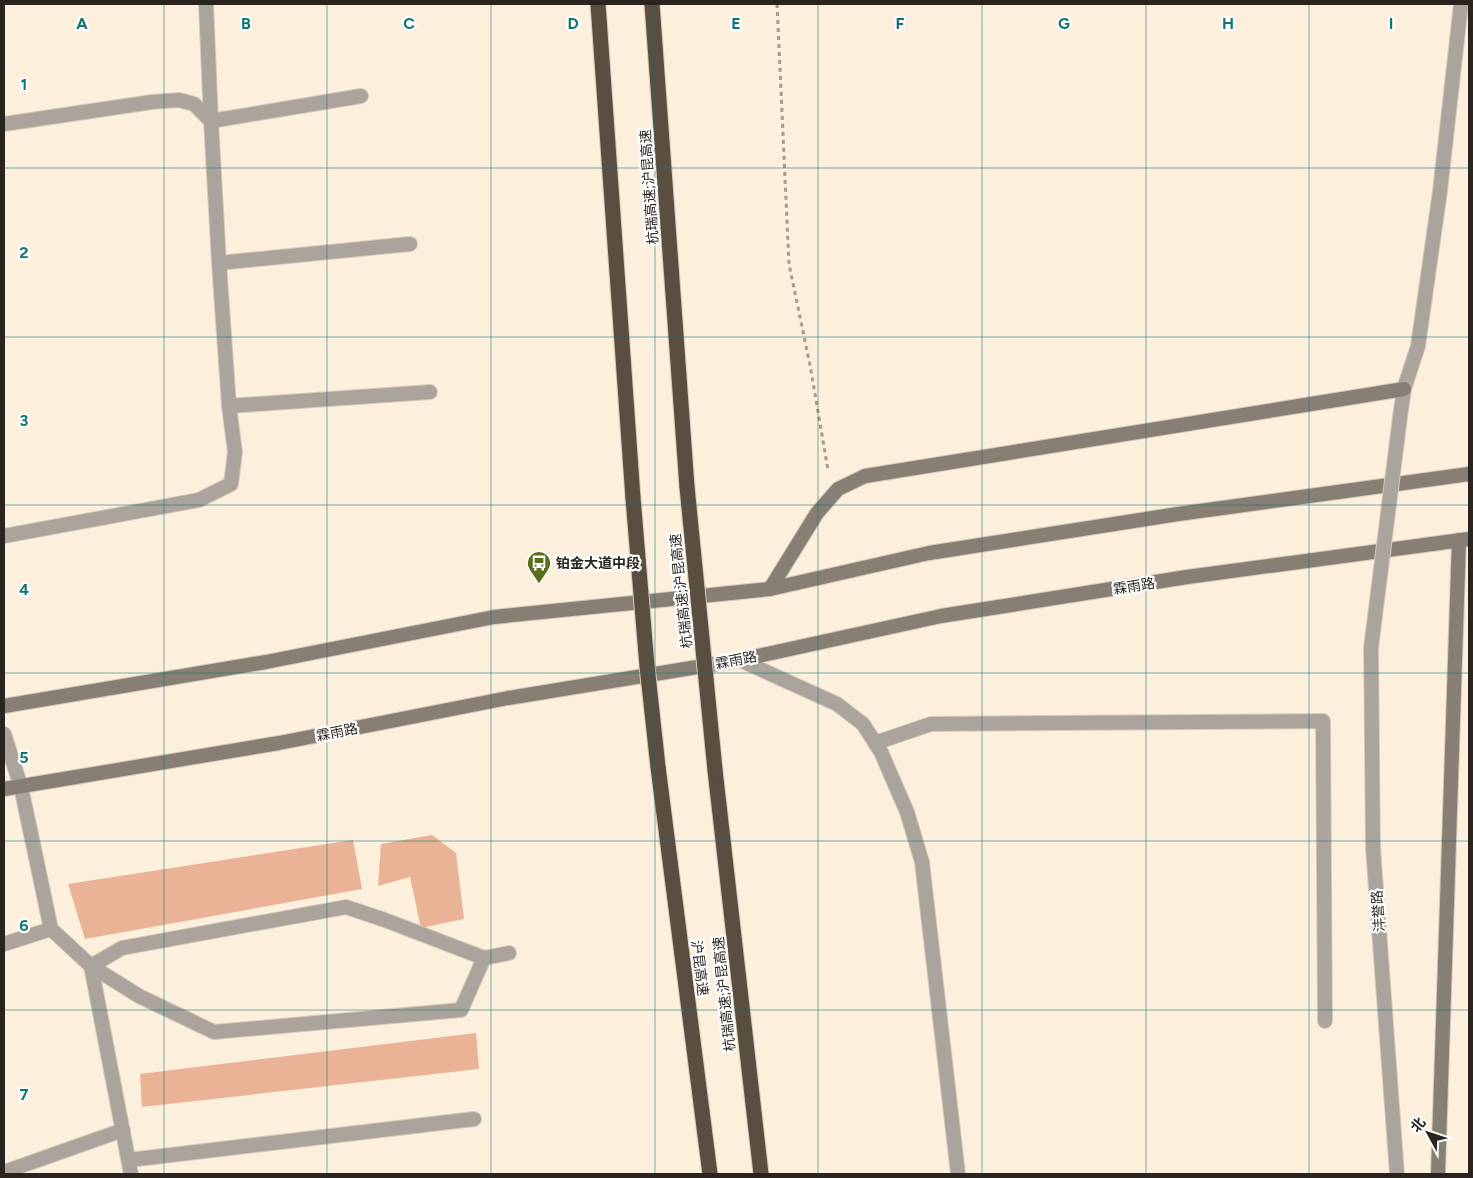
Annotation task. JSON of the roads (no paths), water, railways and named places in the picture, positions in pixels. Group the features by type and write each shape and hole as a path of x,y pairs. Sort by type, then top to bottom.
{"highway":[{"name":"沪昆高速","path":"598,4 633,498 647,666 658,767 710,1174"},
{"name":"杭瑞高速;沪昆高速","path":"652,4 687,487 715,770 761,1174"}],"main road":[{"path":"770,589 817,513 838,489 865,476 1404,389"},
{"path":"4,706 266,662 494,617 770,589 929,553 1178,514 1469,474"},
{"path":"1438,1174 1464,539"},
{"name":"霖雨路","path":"4,789 280,743 508,698 740,660 941,616 1187,578 1464,539"}],"street":[{"path":"4,536 199,500 231,484 235,452 229,406 219,263 206,4"},
{"name":"沣誉路","path":"1397,1174 1373,848 1371,648 1404,389 1418,346 1440,191 1461,4"},
{"path":"211,121 361,96"},
{"path":"4,124 152,102 179,100 194,104 211,121"},
{"path":"219,263 410,244"},
{"path":"229,406 430,392"},
{"path":"740,660 837,704 863,724 881,752 907,812 922,862 958,1174"},
{"path":"875,743 931,724 1323,721 1325,1021"},
{"path":"4,734 20,787 51,929 92,966 139,996 214,1032 461,1010 484,958"},
{"path":"92,966 122,948 346,907 484,958 509,953"},
{"path":"4,944 51,929"},
{"path":"92,966 131,1174"},
{"path":"129,1160 474,1119"},
{"path":"4,1172 123,1130"}],"place":[{"name":"铂金大道中段","path":"539,584"}]}
